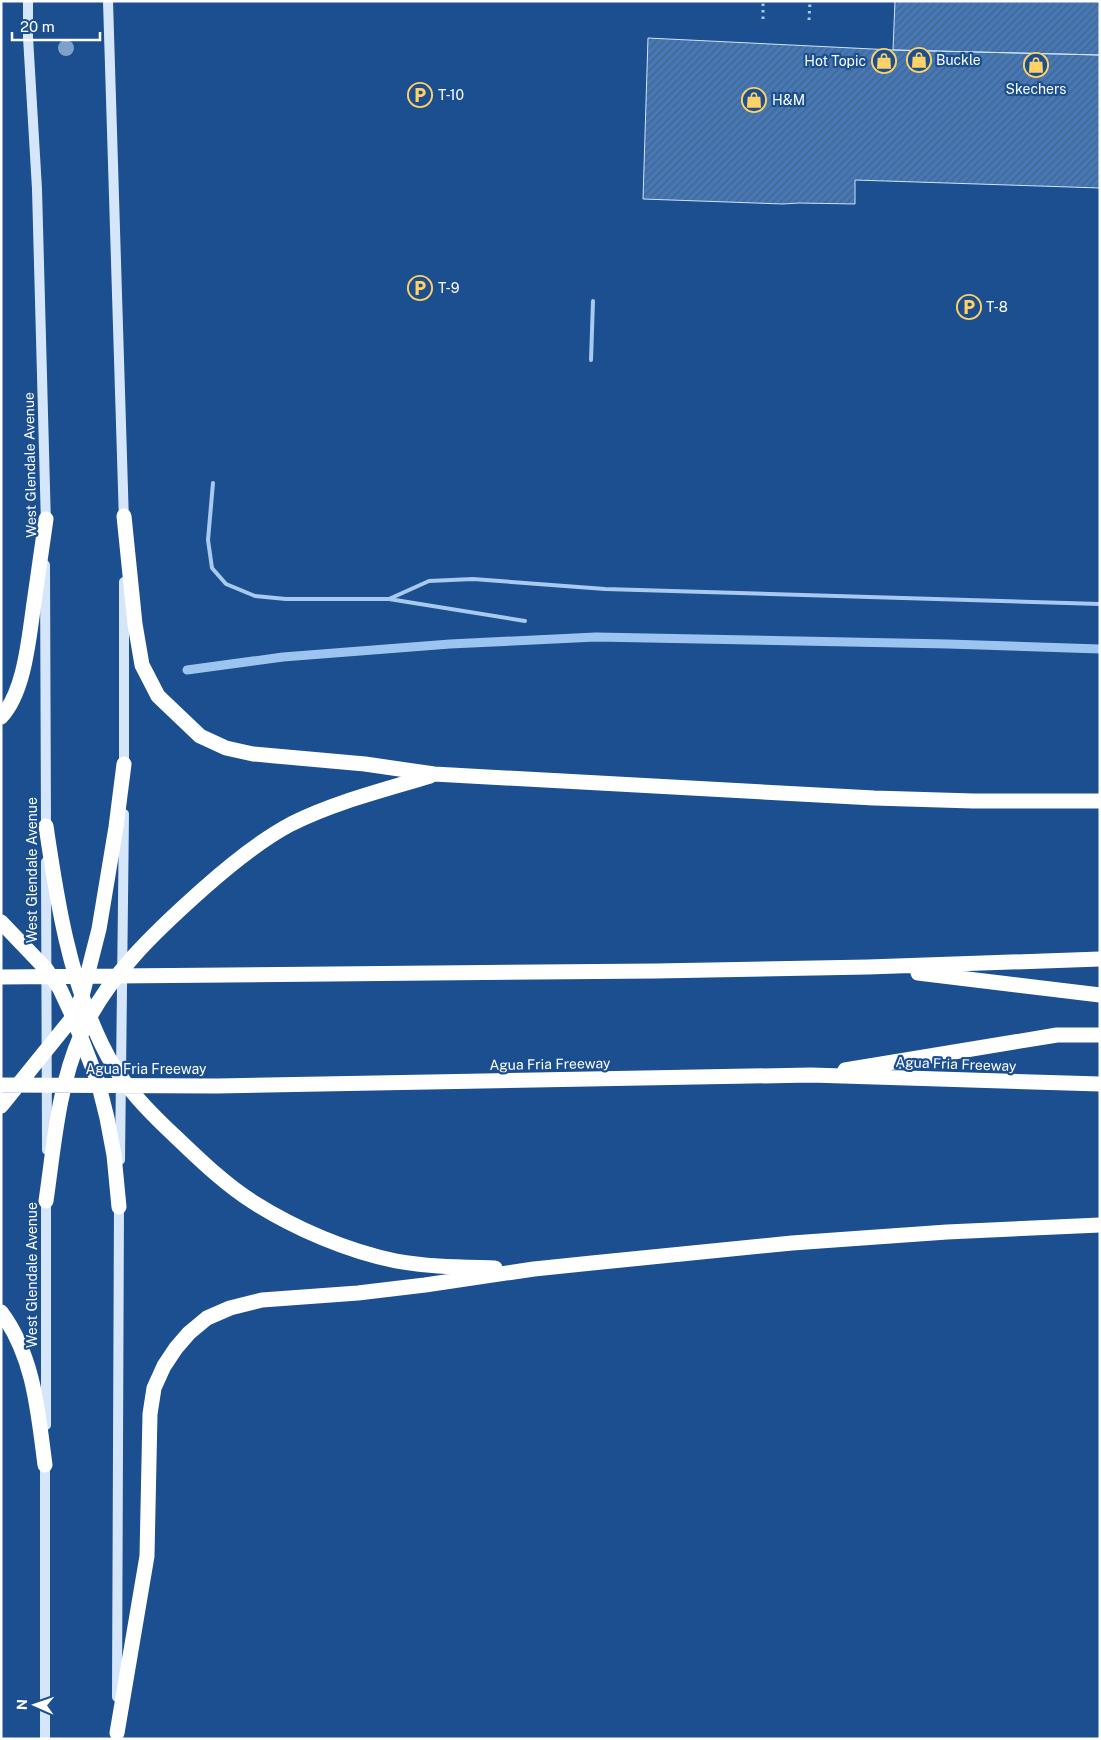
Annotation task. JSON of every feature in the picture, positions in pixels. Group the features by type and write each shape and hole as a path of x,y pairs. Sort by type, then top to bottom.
{"highway":[{"path":"124,516 135,624 142,665 158,696 200,736 226,748 253,754 365,764 434,774 865,798 973,801 1100,801"},
{"path":"1,717 14,698 26,659 46,519"},
{"path":"1,1106 73,1017 82,996 90,969 107,883 124,764"},
{"path":"46,1201 59,1111 68,1072 80,1036 90,1016 106,992 123,970 170,918 232,864 260,843 291,824 325,809 434,774"},
{"path":"46,826 60,915 82,996 102,1045 122,1080 146,1108 218,1175 252,1202 286,1221 366,1253 426,1266 534,1269"},
{"path":"1,922 46,969 60,989 73,1017 98,1082 107,1118 114,1155 119,1208"},
{"path":"1,977 656,971 868,967 1100,959"},
{"path":"868,967 1100,995"},
{"path":"811,1075 1056,1035 1100,1034"},
{"name":"Agua Fria Freeway","path":"1,1085 217,1086 811,1075 1100,1084"},
{"path":"117,1736 147,1556 150,1414 154,1388 164,1366 176,1348 189,1333 207,1318 230,1308 262,1300 358,1293 534,1269 792,1243 947,1232 1100,1225"},
{"path":"1,1312 24,1356 34,1387 46,1465"}],"main road":[{"name":"West Glendale Avenue","path":"28,1 28,37 37,189 46,519 47,1051 44,1739"},
{"path":"108,1 124,516 123,970 119,1208 117,1736"}],"lane":[{"path":"592,360 593,301"},
{"path":"213,484 208,540 212,568 226,584 255,596 286,599 389,599 525,621"},
{"path":"389,599 429,581 473,579 605,589 1100,604"}],"path":[{"path":"763,1 763,19"},
{"path":"809,20 810,1"}],"building":[{"path":"895,1 1100,1 1100,55 893,50"},
{"path":"648,38 893,50 1100,55 1100,188 855,180 855,204 783,204 643,199"}],"waterway":[{"path":"187,670 283,657 450,644 596,637 1100,649"}],"place":[{"name":"Buckle","path":"919,60"},
{"name":"Hot Topic","path":"884,61"},
{"name":"Skechers","path":"1036,65"},
{"name":"T-10","path":"420,95"},
{"name":"H&M","path":"754,100"},
{"name":"T-9","path":"420,288"},
{"name":"T-8","path":"969,307"}]}
